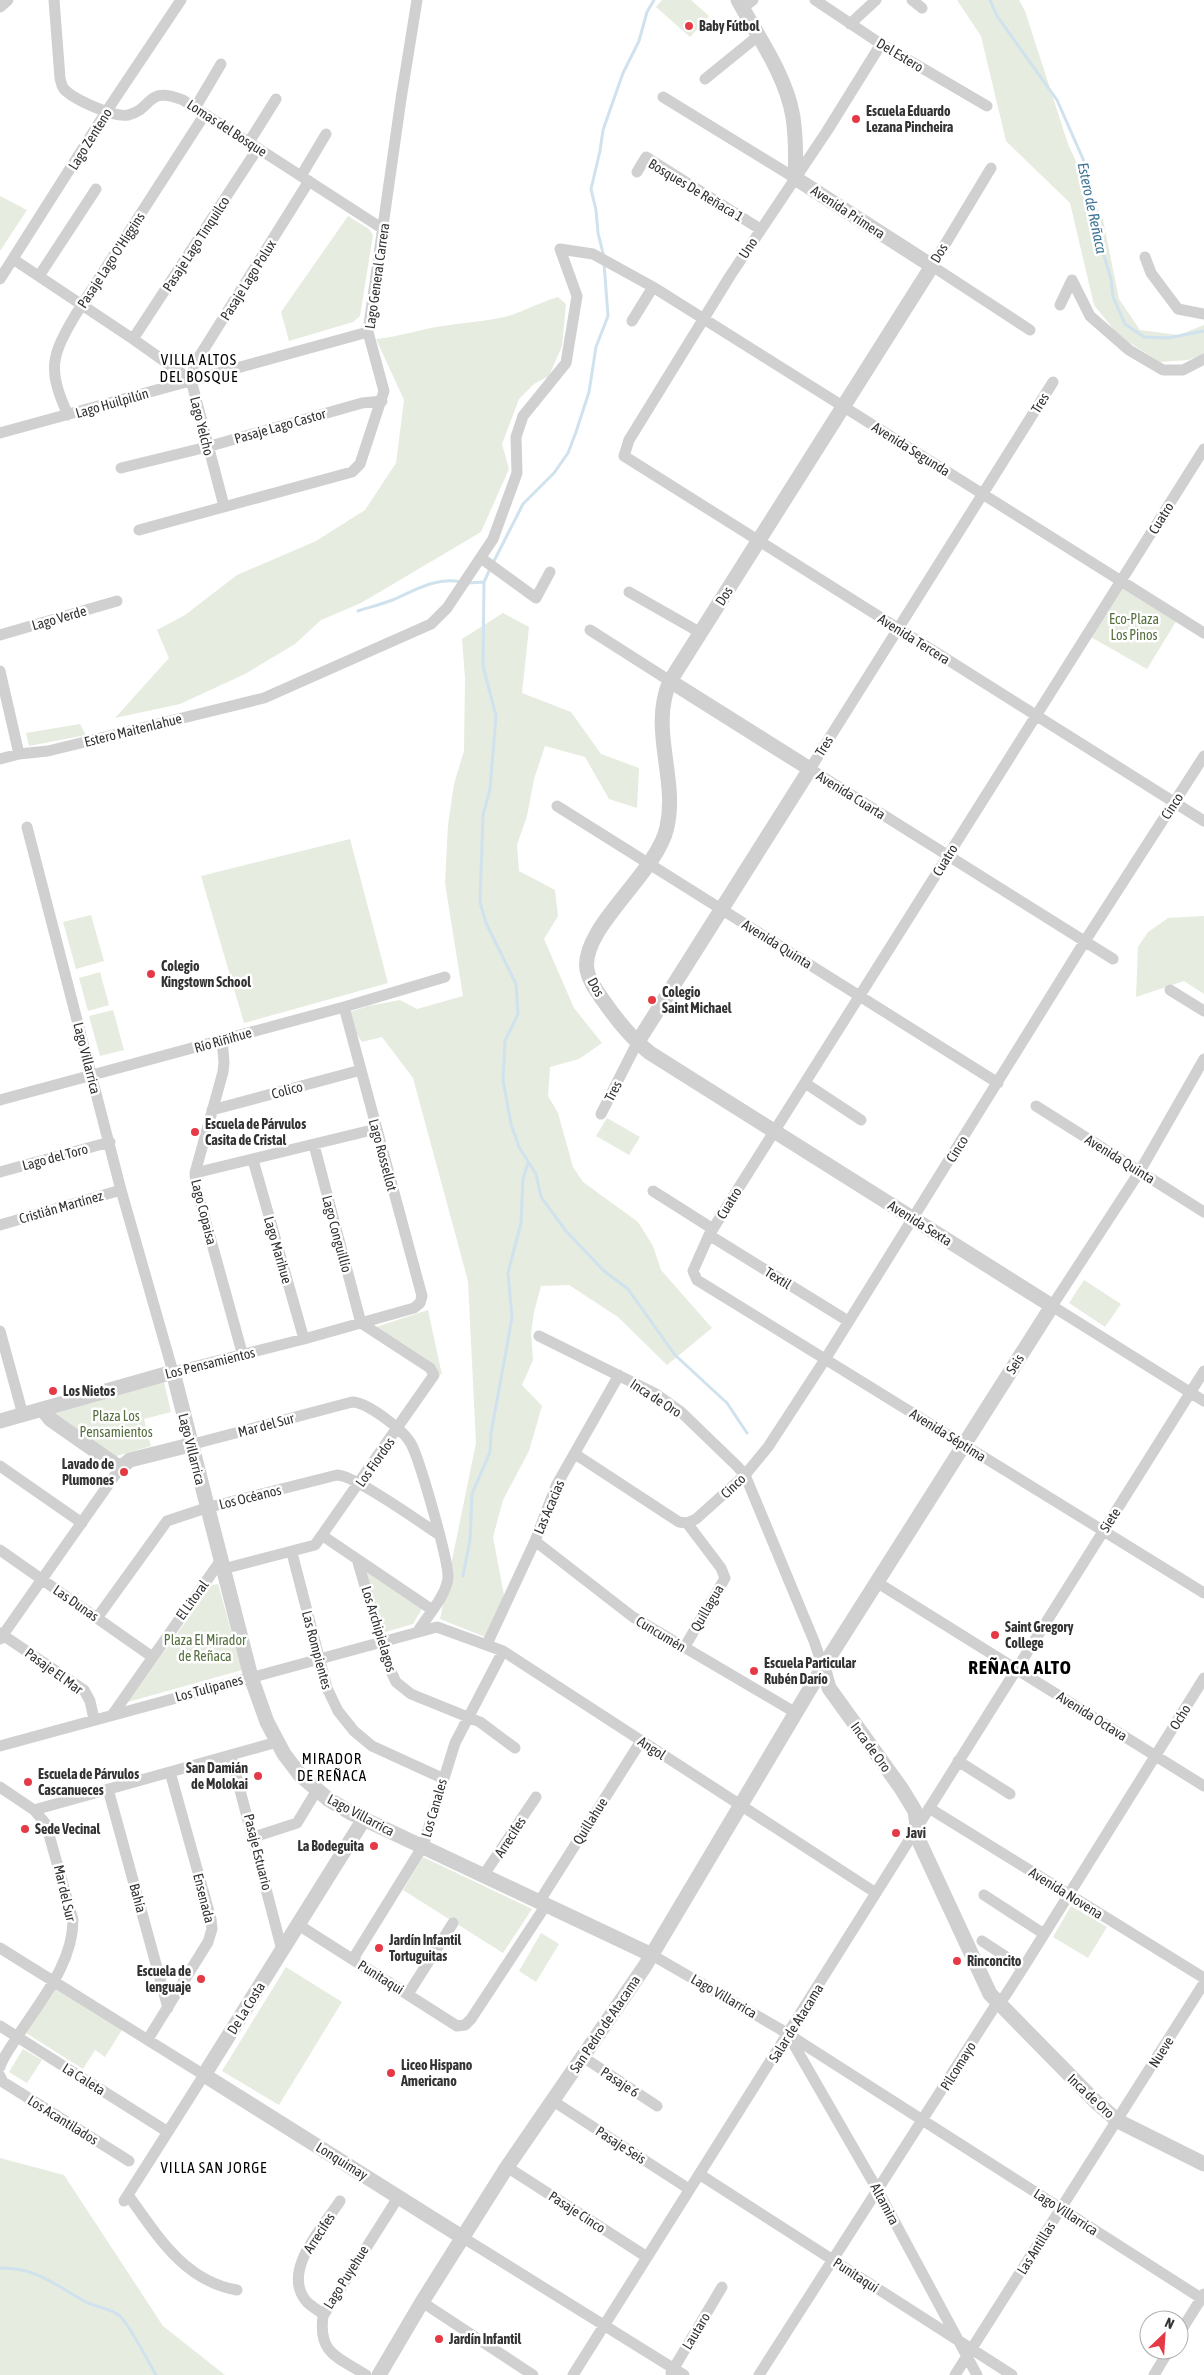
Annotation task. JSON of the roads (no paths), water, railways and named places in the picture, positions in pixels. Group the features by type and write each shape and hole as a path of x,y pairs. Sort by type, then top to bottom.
{"street":[{"path":"0,7 8,0"},
{"name":"Lomas del Bosque","path":"54,0 61,85 70,94 106,112 126,116 133,113 151,98 165,94 183,100 383,229"},
{"name":"Lago Zenteno","path":"0,278 106,112 181,0"},
{"name":"Lago General Carrera","path":"139,530 352,472 364,455 382,401 382,382 368,332 401,99 418,0"},
{"name":"Del Estero","path":"815,0 881,44 987,106"},
{"path":"850,24 876,0"},
{"path":"912,0 922,8"},
{"path":"744,3 758,36 778,72 793,115 796,154 795,178"},
{"path":"705,79 758,36"},
{"name":"Uno","path":"624,456 629,440 704,319 881,44"},
{"name":"Pasaje Lago O'Higgins","path":"68,415 56,382 54,359 63,337 200,111 221,64"},
{"name":"Avenida Primera","path":"664,97 795,178 1030,330"},
{"name":"Pasaje Lago Tinquilco","path":"133,339 253,145 276,99"},
{"name":"Pasaje Lago Polux","path":"191,380 194,365 305,178 326,134"},
{"name":"Bosques De Reñaca 1","path":"636,172 646,157 760,230"},
{"name":"Dos","path":"637,1043 592,983 586,961 589,949 602,926 650,864 664,837 669,817 669,799 661,721 663,701 670,681 932,266 991,168"},
{"path":"39,276 96,189"},
{"name":"Avenida Segunda","path":"481,558 493,539 517,472 516,437 523,416 566,363 577,296 560,249 593,254 653,287 1204,633"},
{"path":"1145,257 1151,273 1178,309 1204,314"},
{"name":"Lago Yelcho","path":"13,259 191,380 224,506"},
{"path":"1060,305 1072,280 1090,316 1138,355 1163,370 1183,370 1204,359"},
{"path":"632,321 653,287"},
{"name":"Lago Huilpilún","path":"0,433 368,332"},
{"name":"Tres","path":"601,1114 637,1043 1053,382"},
{"name":"Pasaje Lago Castor","path":"121,468 207,447 362,402 382,401"},
{"name":"Cuatro","path":"693,1274 711,1232 1204,449"},
{"name":"Avenida Tercera","path":"624,456 1204,821"},
{"path":"481,558 536,598 550,572"},
{"name":"Estero Maitenlahue","path":"0,759 48,751 264,698 431,624 447,608 481,558"},
{"path":"629,592 701,633"},
{"name":"Lago Verde","path":"0,636 117,602"},
{"name":"Avenida Cuarta","path":"590,630 1113,959"},
{"path":"0,671 15,755 0,750"},
{"name":"Cinco","path":"687,1523 696,1519 745,1476 768,1447 826,1358 1085,941 1204,756"},
{"name":"Avenida Quinta","path":"557,806 998,1083"},
{"name":"Lago Villarrica","path":"27,827 121,1190 173,1372 206,1508 251,1677 267,1722 277,1742 292,1764 317,1790 339,1806 542,1904 652,1954 788,2035 1203,2298"},
{"name":"Río Riñihue","path":"0,1100 91,1074 179,1053 222,1039 344,1007 445,977"},
{"path":"1170,990 1204,1011"},
{"name":"Lago Rossellot","path":"344,1007 422,1296 420,1303"},
{"name":"Lago Copaisa","path":"222,1039 224,1062 195,1173 196,1186 242,1356"},
{"name":"Avenida Sexta","path":"637,1043 694,1082 1204,1401"},
{"name":"Seis","path":"823,1667 1140,1171 1204,1059"},
{"name":"Colico","path":"212,1110 361,1070"},
{"path":"805,1083 861,1120"},
{"name":"Avenida Quinta","path":"1036,1106 1204,1212"},
{"path":"195,1173 376,1129"},
{"name":"Lago del Toro","path":"0,1172 110,1142"},
{"name":"Lago Conguillío","path":"314,1145 361,1323"},
{"name":"Lago Marihue","path":"253,1160 304,1339"},
{"name":"Cristián Martínez","path":"0,1225 121,1190"},
{"name":"Textil","path":"653,1191 711,1232 848,1322"},
{"name":"Avenida Séptima","path":"693,1274 697,1280 1104,1530 1204,1594"},
{"name":"Los Pensamientos","path":"0,1421 173,1372 242,1356 361,1323 414,1308 420,1303"},
{"name":"Los Fiordos","path":"222,1564 292,1553 315,1545 360,1484 433,1378 434,1372 430,1368 361,1323"},
{"path":"0,1331 23,1415"},
{"name":"Inca de Oro","path":"538,1336 656,1394 681,1412 745,1476 814,1640 830,1688 901,1788 914,1811 919,1841 990,1994 1096,2102 1118,2121 1204,2164"},
{"name":"Siete","path":"1017,1669 1204,1371"},
{"name":"Las Acacias","path":"486,1644 535,1541 556,1486 619,1375"},
{"name":"Mar del Sur","path":"1,1636 120,1468 130,1460 352,1402 366,1406 398,1429 413,1446 448,1577 444,1590 418,1630"},
{"path":"43,1410 50,1419 120,1468"},
{"path":"575,1454 679,1522 687,1523"},
{"path":"0,1466 82,1523"},
{"name":"Los Océanos","path":"97,1618 163,1524 172,1518 337,1475 345,1476 360,1484 438,1534"},
{"name":"Quillagua","path":"684,1648 725,1578 721,1568 687,1523"},
{"path":"323,1536 431,1609"},
{"name":"Cuncumén","path":"535,1541 633,1617 796,1713"},
{"name":"Las Dunas","path":"0,1550 151,1656"},
{"name":"Las Rompientes","path":"292,1553 318,1658 332,1700 354,1731 377,1748 442,1778"},
{"name":"Los Archipielagos","path":"357,1559 390,1671 400,1687 411,1694 480,1722 515,1748"},
{"name":"El Litoral","path":"113,1714 151,1656 222,1564"},
{"name":"Avenida Octava","path":"878,1583 1204,1786"},
{"name":"Angol","path":"418,1630 437,1627 503,1651 876,1894"},
{"name":"Los Tulipanes","path":"0,1746 418,1630"},
{"name":"Pasaje El Mar","path":"1,1636 84,1690 90,1701 94,1719"},
{"name":"Los Canales","path":"353,1960 423,1846 442,1778 455,1743 503,1651"},
{"name":"San Pedro de Atacama","path":"379,2375 462,2237 507,2167 652,1954 823,1667"},
{"name":"Salar de Atacama","path":"573,2375 1017,1669"},
{"name":"Ocho","path":"1156,1756 1204,1678"},
{"name":"Quillahue","path":"465,2025 471,2020 641,1741"},
{"path":"34,1810 277,1742"},
{"name":"Pasaje Estuario","path":"231,1756 254,1837 282,1950"},
{"name":"Pilcomayo","path":"759,2375 997,2003 1005,1996 1023,1968 1156,1756"},
{"path":"958,1761 1010,1794"},
{"name":"Ensenada","path":"148,2039 208,1942 212,1924 170,1772"},
{"name":"Mar del Sur","path":"0,1787 34,1810 50,1831 73,1920 71,1945 54,1980 0,2065"},
{"name":"Bahía","path":"108,1789 168,2008"},
{"path":"254,1837 297,1823 317,1790"},
{"name":"Arrecifes","path":"483,1876 536,1797"},
{"name":"Avenida Novena","path":"929,1808 1204,1978"},
{"name":"De La Costa","path":"237,2290 219,2287 190,2270 172,2256 126,2198 364,1819"},
{"path":"984,1895 1044,1934"},
{"path":"408,1994 454,1923"},
{"name":"Punitaqui","path":"297,1924 457,2026 465,2025"},
{"path":"982,1941 1023,1968"},
{"name":"Lonquimay","path":"0,1948 604,2324 672,2372 684,2375"},
{"name":"Nueve","path":"1118,2121 1204,1983"},
{"name":"La Caleta","path":"0,2026 168,2132"},
{"name":"Altamira","path":"788,2035 877,2189 958,2341"},
{"name":"Pasaje 6","path":"583,2057 658,2106"},
{"name":"Los Acantilados","path":"0,2076 3,2082 129,2162"},
{"name":"Pasaje Seis","path":"553,2101 689,2189"},
{"name":"Las Antillas","path":"955,2375 1118,2121"},
{"name":"Pasaje Cinco","path":"507,2167 647,2257"},
{"name":"Punitaqui","path":"699,2174 958,2341 970,2353 1012,2375"},
{"name":"Lago Puyehue","path":"366,2375 327,2350 322,2335 323,2314 399,2196"},
{"name":"Arrecifes","path":"323,2314 308,2302 302,2293 297,2275 305,2253 340,2201"},
{"name":"Lautaro","path":"672,2372 722,2286"},
{"path":"1189,2319 1203,2298"},
{"path":"422,2302 533,2375"},
{"path":"970,2353 977,2375"},
{"path":"1154,2375 1163,2360"}],"waterway":[{"path":"604,257 591,189 603,130 623,73 639,41 647,12 654,0"},
{"name":"Estero de Reñaca","path":"990,0 997,16 1057,100 1083,159 1090,185 1096,229 1111,279 1113,297 1125,324 1144,337 1168,338 1204,331"},
{"path":"493,563 523,504 554,473 568,453 576,432 589,392 596,347 608,316 604,263"},
{"path":"490,569 484,582 483,666 496,716 490,789 483,815 480,902 486,923 516,984 518,1014 505,1041 503,1080 511,1124 519,1147 536,1174 541,1197 566,1231 604,1271 628,1289 675,1355 727,1403 747,1433"},
{"path":"358,611 390,601 435,583 444,581 461,582"},
{"path":"468,583 484,582"},
{"path":"463,1576 470,1540 472,1494 490,1452 491,1433 512,1317 508,1273 521,1223 523,1179 528,1163"},
{"path":"0,2268 36,2274 88,2303 120,2316 129,2327 156,2375"}],"place":[{"name":"Baby Fútbol","path":"689,26"},
{"name":"Escuela Eduardo Lezana Pincheira","path":"856,119"},
{"name":"Colegio Kingstown School","path":"151,974"},
{"name":"Colegio Saint Michael","path":"652,1000"},
{"name":"Escuela de Párvulos Casita de Cristal","path":"195,1132"},
{"name":"Los Nietos","path":"53,1391"},
{"name":"Lavado de Plumones","path":"124,1472"},
{"name":"Saint Gregory College","path":"995,1635"},
{"name":"Escuela Particular Rubén Darío","path":"754,1671"},
{"name":"San Damián de Molokai","path":"258,1776"},
{"name":"Escuela de Párvulos Cascanueces","path":"28,1782"},
{"name":"Sede Vecinal","path":"25,1829"},
{"name":"Javi","path":"896,1833"},
{"name":"La Bodeguita","path":"374,1846"},
{"name":"Jardín Infantil Tortuguitas","path":"379,1948"},
{"name":"Rinconcito","path":"957,1961"},
{"name":"Escuela de lenguaje","path":"201,1979"},
{"name":"Liceo Hispano Americano","path":"391,2073"},
{"name":"Jardín Infantil","path":"439,2339"}],"district":[{"name":"VILLA ALTOS DEL BOSQUE","path":"199,368"},
{"name":"REÑACA ALTO","path":"1020,1667"},
{"name":"MIRADOR DE REÑACA","path":"332,1768"},
{"name":"VILLA SAN JORGE","path":"214,2168"}],"park label":[{"name":"Eco-Plaza Los Pinos","path":"1134,628"},
{"name":"Plaza Los Pensamientos","path":"116,1424"},
{"name":"Plaza El Mirador de Reñaca","path":"205,1648"}]}
